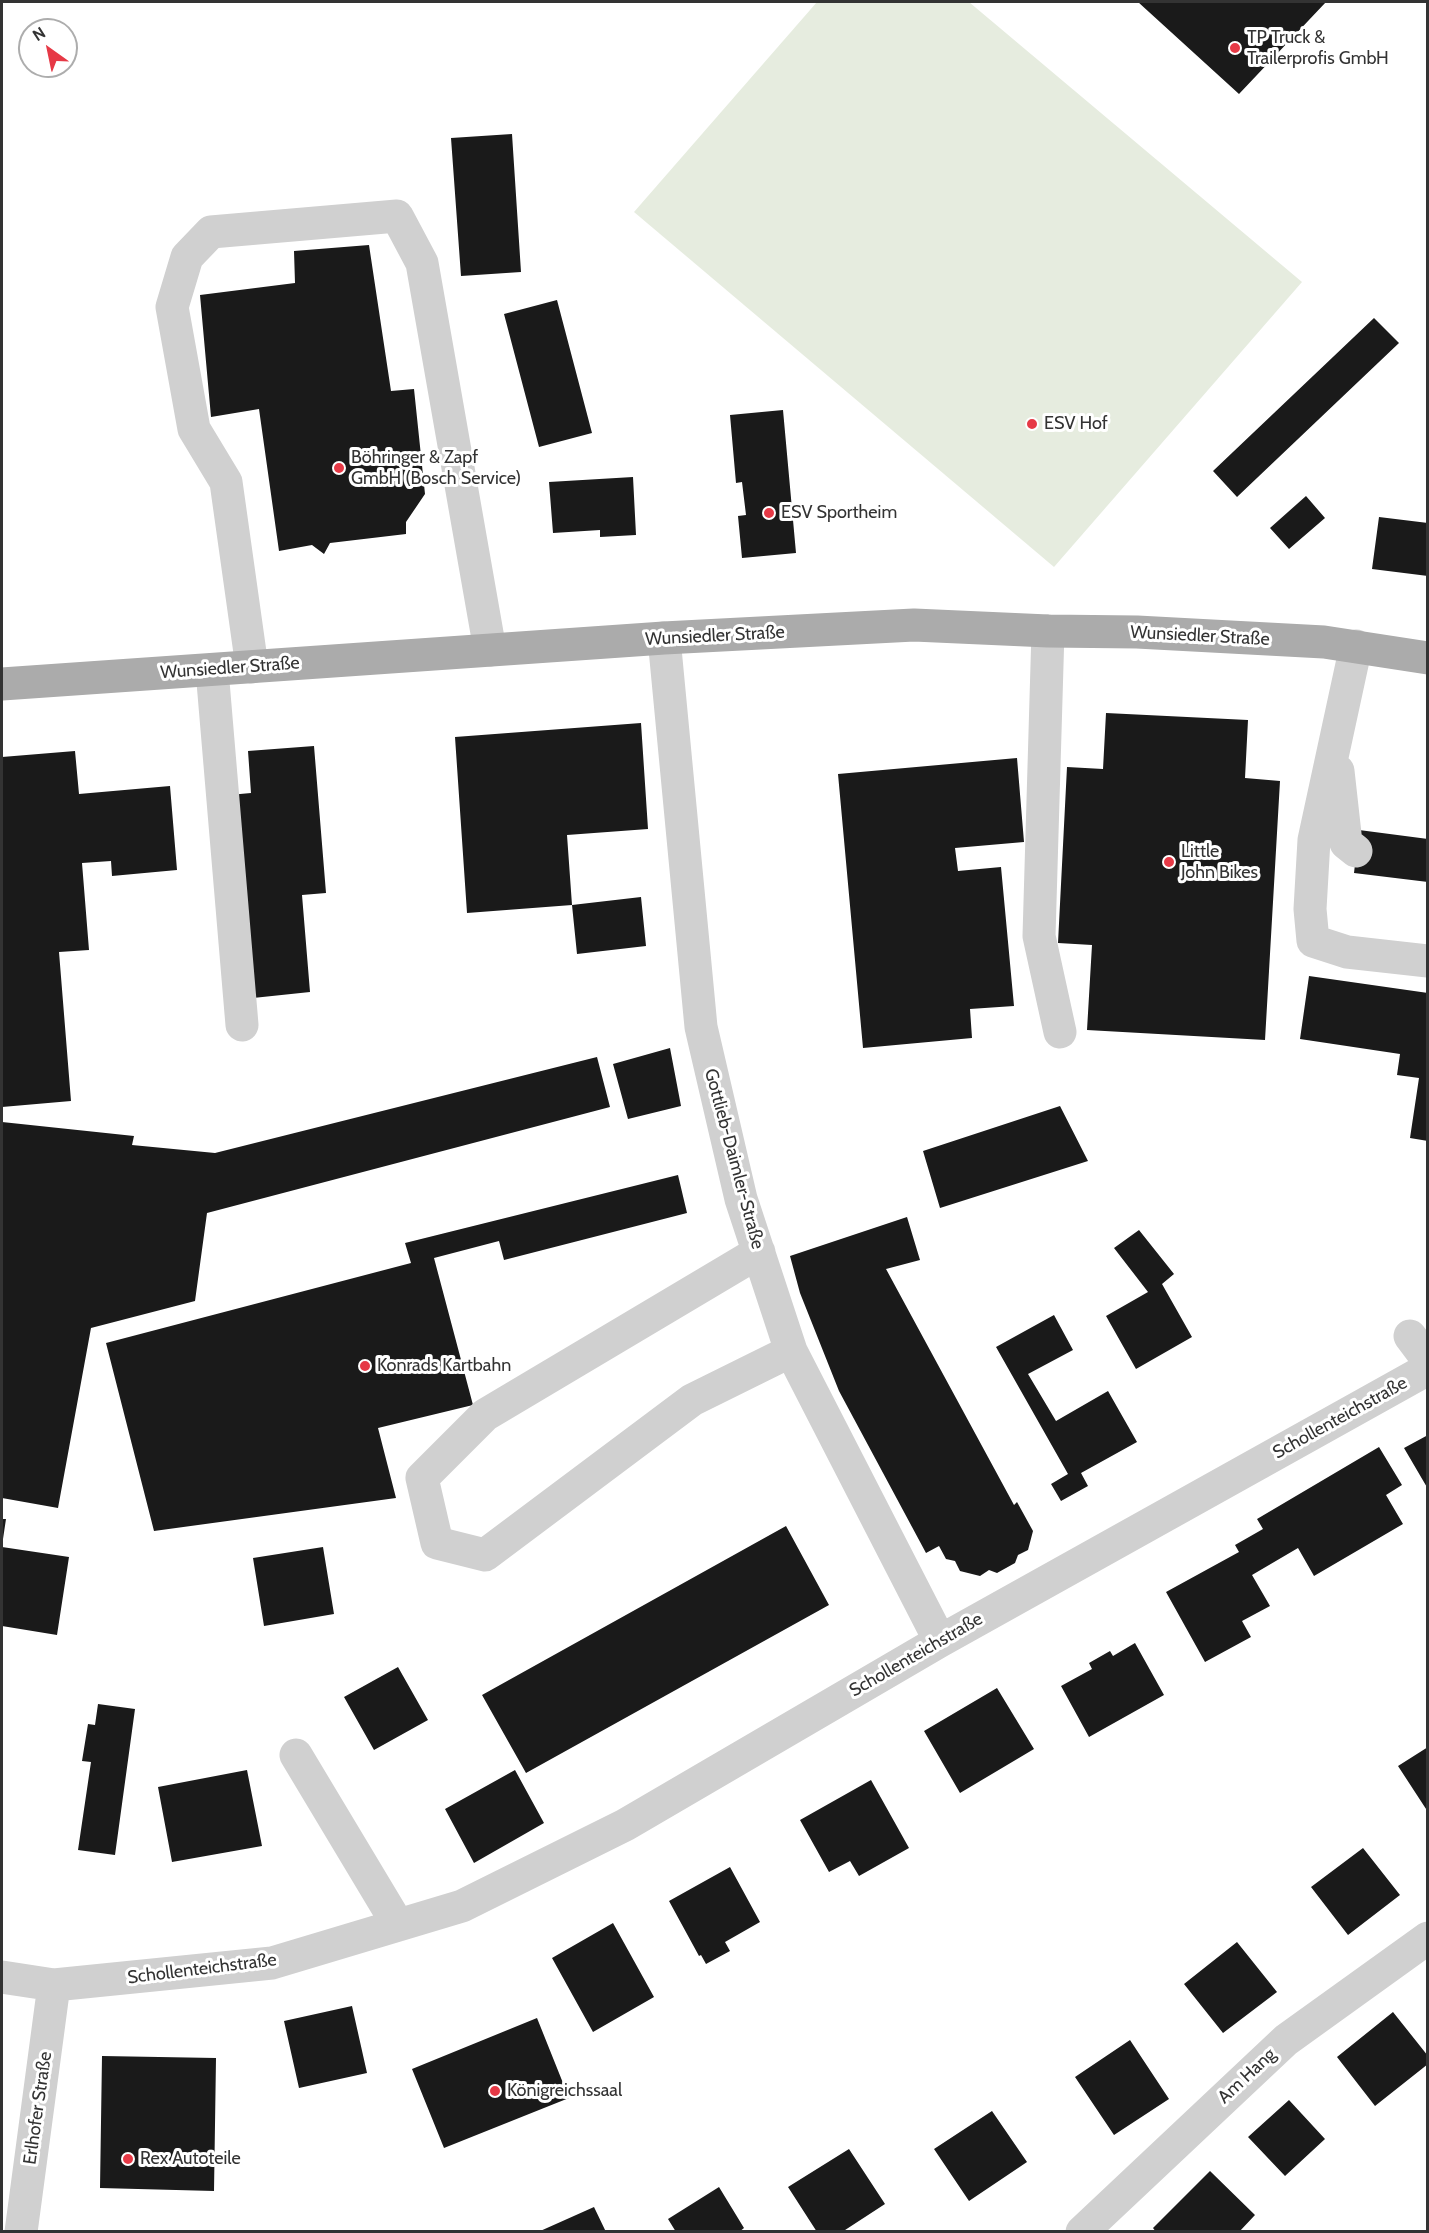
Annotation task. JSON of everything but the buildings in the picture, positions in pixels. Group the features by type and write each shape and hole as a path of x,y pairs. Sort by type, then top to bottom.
{"main road":[{"name":"Wunsiedler Straße","path":"2,684 664,638 914,625 1137,632 1324,642 1428,658"}],"street":[{"path":"252,667 226,482 194,429 172,307 187,257 211,232 397,216 422,263 490,650"},
{"path":"1048,631 1039,936 1060,1032"},
{"name":"Gottlieb-Daimler-Straße","path":"664,638 701,1028 741,1199 790,1351 940,1641"},
{"path":"1356,646 1314,840 1310,909 1313,941 1347,952 1428,961"},
{"path":"212,670 242,1025"},
{"path":"1335,747 1346,843 1356,852"},
{"path":"759,1252 484,1415 422,1478 437,1543 485,1555 692,1400 790,1351"},
{"name":"Schollenteichstraße","path":"2,1977 54,1985 272,1963 462,1906 625,1825 940,1641 1428,1369"},
{"path":"296,1755 398,1925"},
{"name":"Am Hang","path":"1082,2232 1286,2040 1428,1938"},
{"name":"Erlhofer Straße","path":"21,2232 54,1985"}],"shaded area":[{"name":"ESV Hof","path":"817,2 969,2 1302,282 1054,567 634,212"}],"place":[{"name":"TP Truck & Trailerprofis GmbH","path":"1235,48"},
{"name":"ESV Hof","path":"1032,424"},
{"name":"Böhringer & Zapf GmbH (Bosch Service)","path":"339,468"},
{"name":"ESV Sportheim","path":"769,513"},
{"name":"Little John Bikes","path":"1169,862"},
{"name":"Konrads Kartbahn","path":"365,1366"},
{"name":"Königreichssaal","path":"495,2091"},
{"name":"Rex Autoteile","path":"128,2159"}]}
